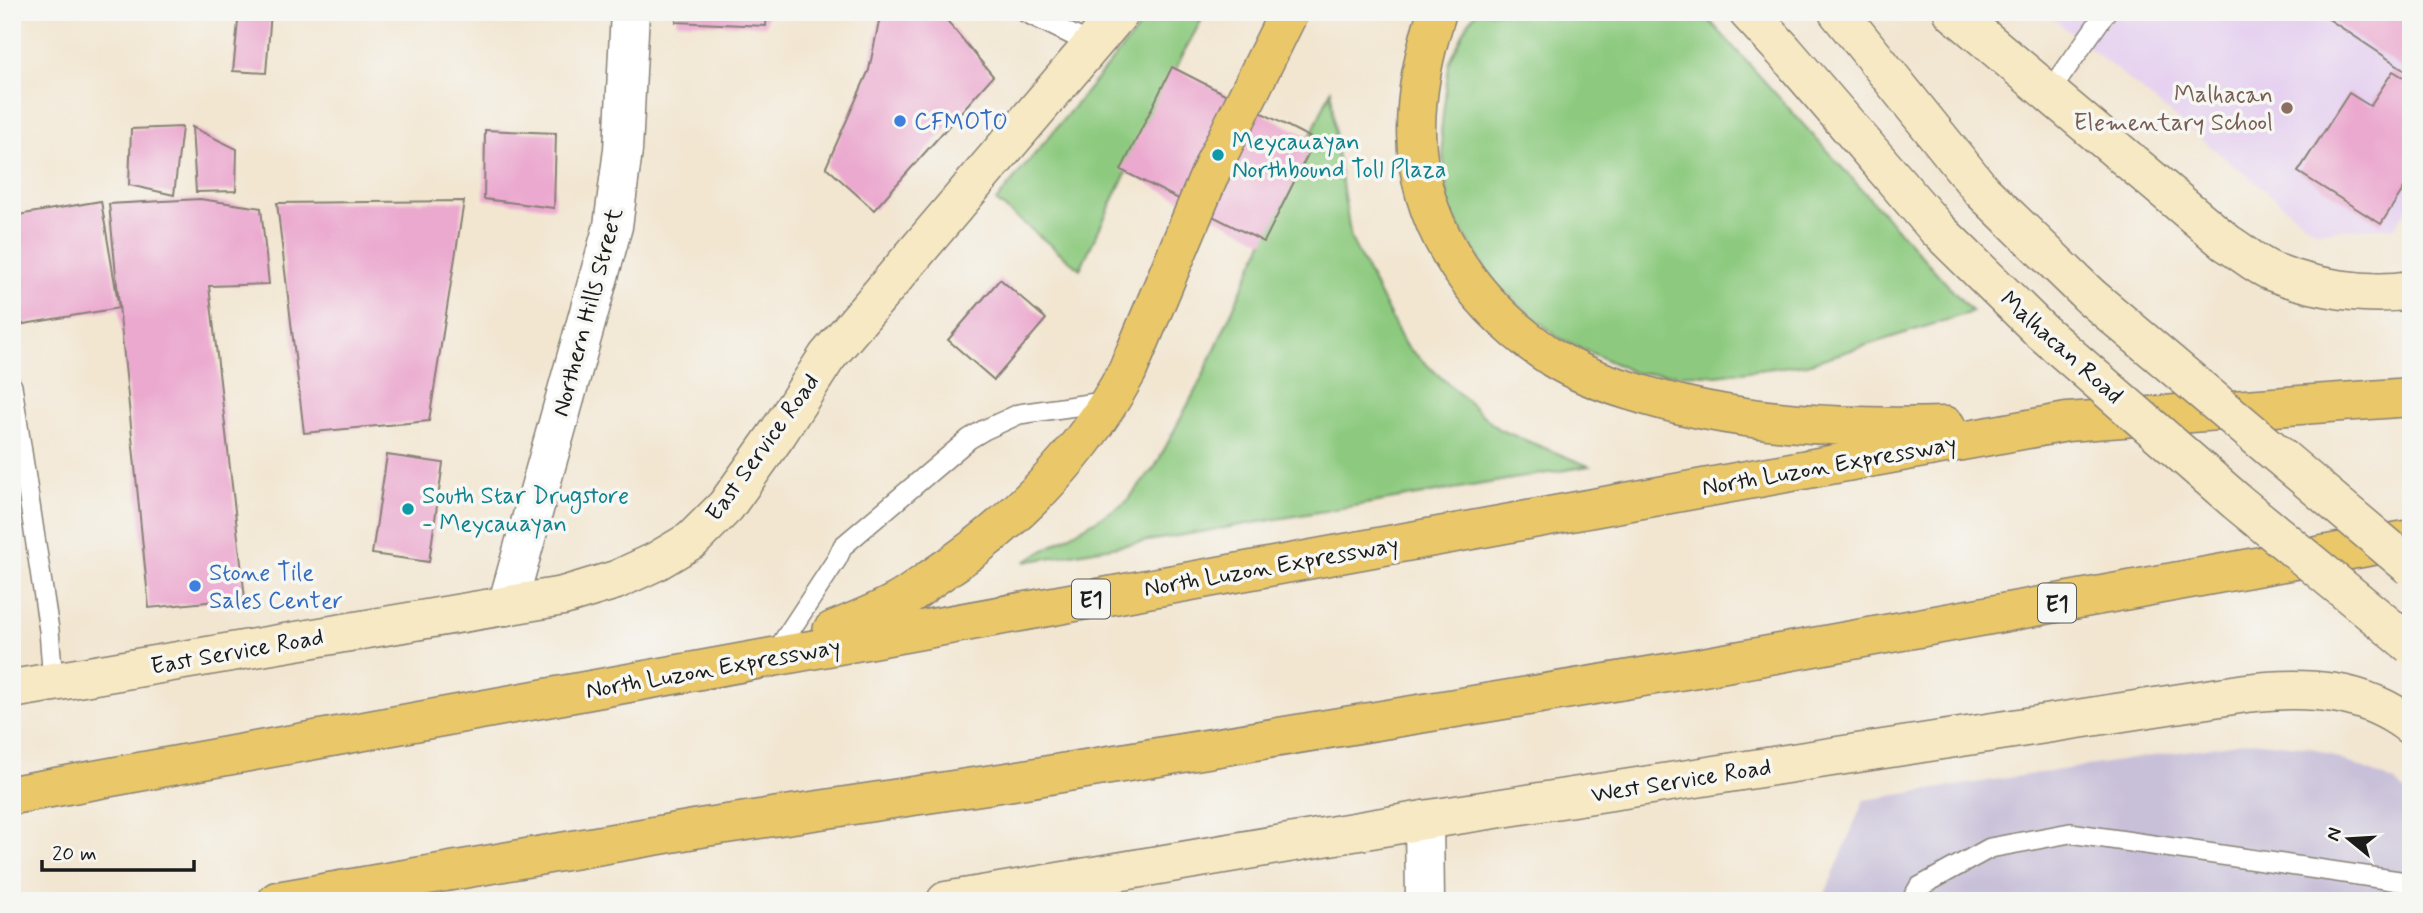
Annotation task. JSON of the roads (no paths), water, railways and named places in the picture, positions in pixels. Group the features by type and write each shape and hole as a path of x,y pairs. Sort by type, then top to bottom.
{"highway":[{"path":"772,657 896,603 967,555 1035,496 1063,466 1111,401 1127,372 1215,162 1289,12"},
{"path":"1437,12 1428,40 1416,99 1416,159 1431,214 1461,270 1479,293 1505,320 1555,359 1584,374 1657,400 1701,410 1795,424 1913,427 2067,422"},
{"name":"North Luzon Expressway","path":"12,796 2067,422 2411,397"},
{"name":"E1","path":"277,901 706,828 1007,782 1703,667 2411,539"}],"main road":[{"name":"East Service Road","path":"12,689 563,596 616,580 655,562 692,540 726,506 778,433 827,356 1120,12"},
{"name":"Malhacan Road","path":"1748,12 1937,229 2040,330 2236,501 2411,645"},
{"path":"1838,12 1982,191 2091,296 2411,567"},
{"path":"1953,12 2227,243 2271,271 2329,288 2392,293 2411,289"},
{"name":"West Service Road","path":"946,901 1000,896 1424,820 2263,690 2308,689 2342,694 2383,708 2411,726"}],"street":[{"name":"Northern Hills Street","path":"508,606 612,226 623,150 630,12"},
{"path":"1424,820 1424,901"}],"lane":[{"path":"1024,12 1093,45"},
{"path":"2049,93 2106,12"},
{"path":"12,386 49,630 53,682"},
{"path":"772,657 843,547 969,439 1019,414 1111,401"},
{"path":"1911,901 1919,887 1990,848 2070,833 2411,881"}],"place":[{"name":"Malhacan Elementary School","path":"2287,108"},
{"name":"CFMOTO","path":"900,121"},
{"name":"Meycauayan Northbound Toll Plaza","path":"1218,155"},
{"name":"South Star Drugstore - Meycauayan","path":"408,509"},
{"name":"Stone Tile Sales Center","path":"195,586"}]}
